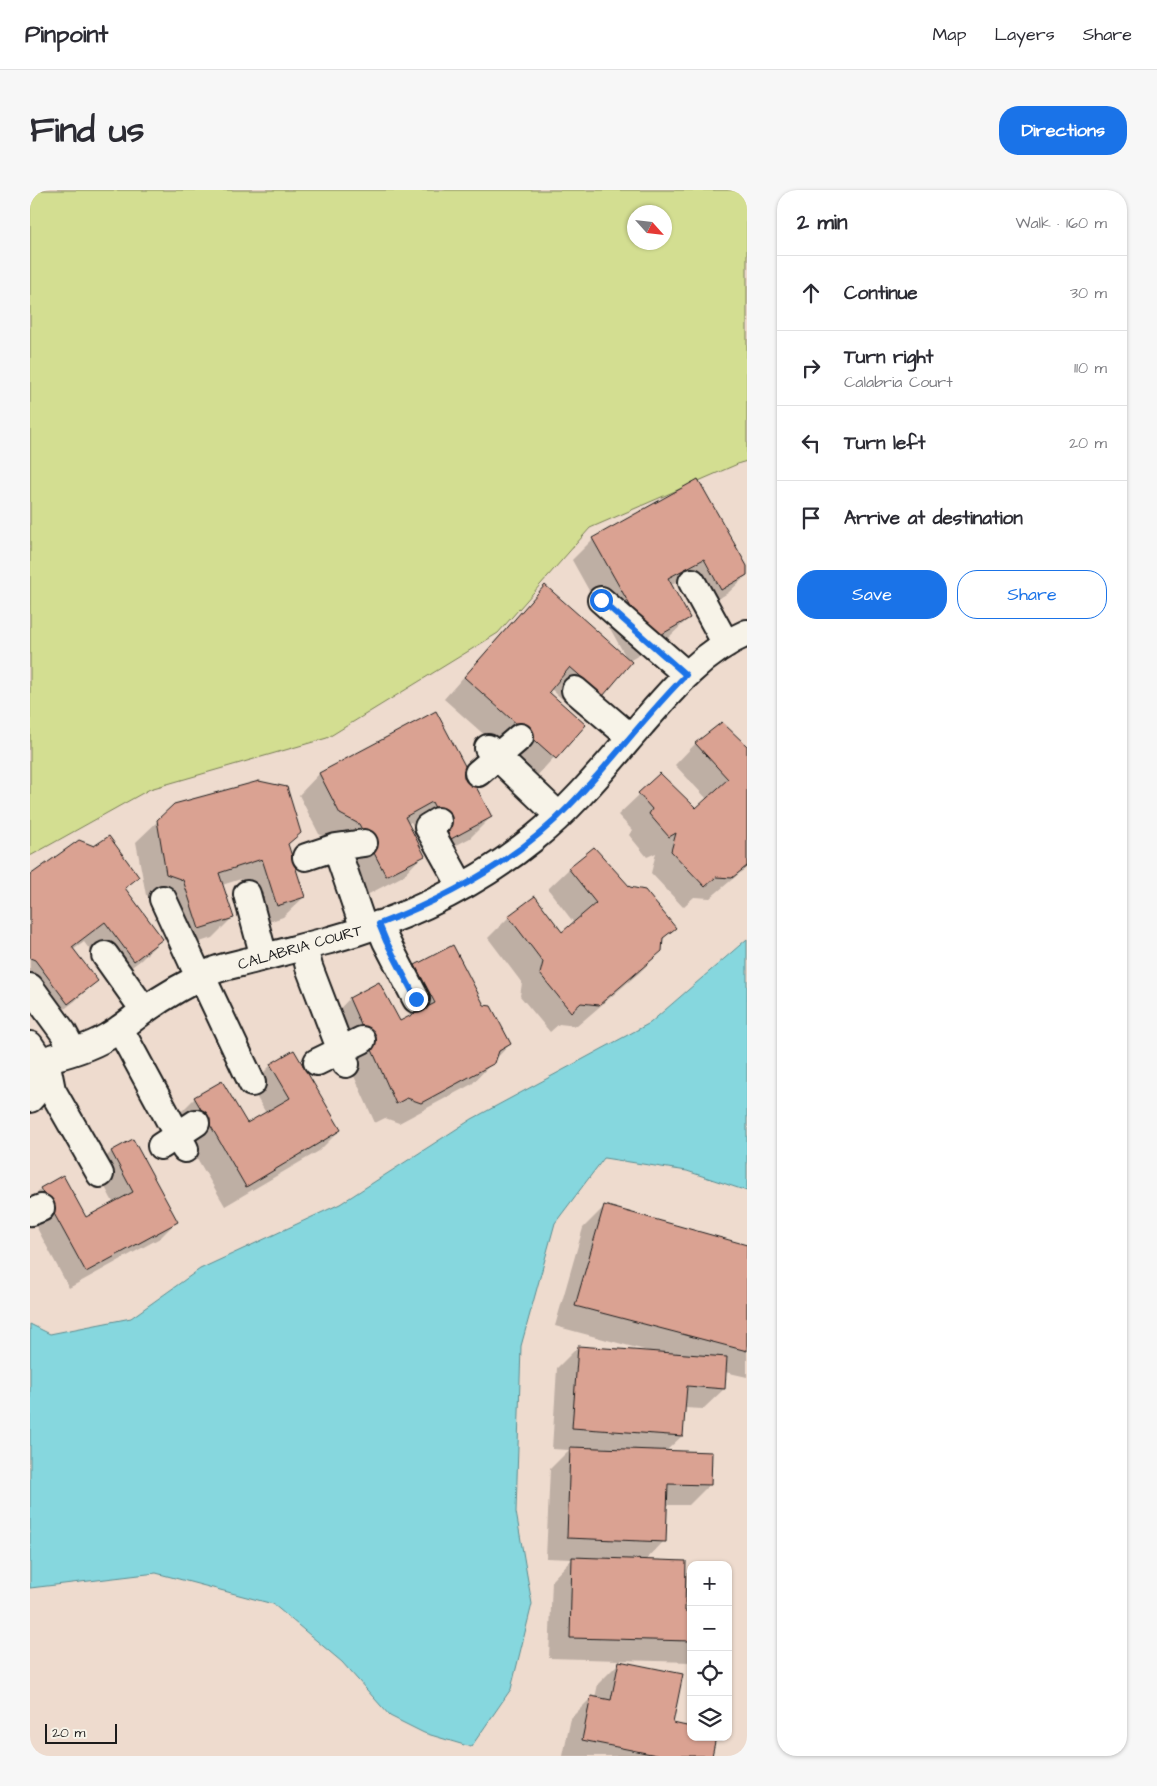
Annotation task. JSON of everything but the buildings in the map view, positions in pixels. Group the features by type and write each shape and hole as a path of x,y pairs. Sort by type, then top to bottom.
{"street":[{"path":"696,588 736,638"},
{"path":"601,600 619,619 686,675"},
{"name":"CALABRIA COURT","path":"38,1055 73,1051 106,1038 144,1010 176,990 218,969 304,947 371,926 422,906 462,886 507,858 559,816 686,675 704,659 736,638"},
{"path":"578,694 630,737"},
{"path":"520,737 488,759 559,816"},
{"path":"428,827 462,886"},
{"path":"306,857 364,842"},
{"path":"336,848 371,926 386,941 410,990"},
{"path":"248,894 264,957"},
{"path":"164,899 194,966 202,977 249,1076"},
{"path":"304,947 309,967 350,1051 317,1062"},
{"path":"104,955 144,1010"},
{"path":"30,987 63,1032 73,1051"},
{"path":"120,1029 180,1138"},
{"path":"30,1099 35,1095 40,1082 41,1069 38,1055"},
{"path":"38,1055 52,1090 100,1174"}],"green space":[{"path":"30,190 747,190 747,461 590,528 498,633 327,738 150,789 30,856"}],"water":[{"path":"747,939 747,1191 687,1171 604,1158 555,1223 521,1346 516,1512 532,1604 511,1689 471,1747 424,1733 390,1716 342,1662 273,1604 156,1573 30,1588 30,1324 50,1334 131,1318 200,1269 340,1204 472,1119 650,1023"}],"route":[{"path":"416,999 379,924 422,906 464,885 507,858 534,838 571,805 686,675 601,600"}]}
